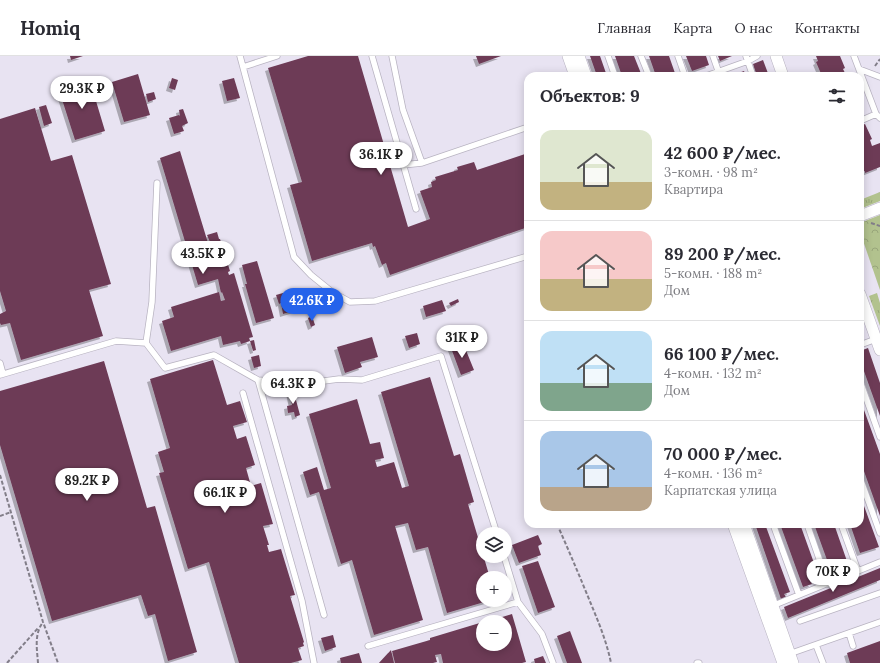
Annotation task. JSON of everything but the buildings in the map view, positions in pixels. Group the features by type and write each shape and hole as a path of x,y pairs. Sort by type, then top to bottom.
{"street":[{"path":"568,56 574,72"},
{"path":"579,56 585,72"},
{"path":"776,56 782,72"},
{"path":"864,214 880,208"},
{"path":"864,315 880,350"},
{"path":"734,528 782,663"},
{"path":"745,528 791,658"}],"lane":[{"path":"240,56 294,257 311,275 332,292 350,302 376,301 524,257"},
{"path":"243,67 277,56"},
{"path":"372,56 416,209"},
{"path":"392,56 403,110 422,163"},
{"path":"608,56 614,72"},
{"path":"641,56 647,72"},
{"path":"678,56 684,72"},
{"path":"713,56 719,72"},
{"path":"724,72 747,59 757,56"},
{"path":"854,56 860,72"},
{"path":"747,59 752,72"},
{"path":"859,69 880,77"},
{"path":"864,81 878,116 864,120"},
{"path":"403,165 422,163 524,128"},
{"path":"157,183 152,302 146,343 165,368 214,355 258,380 301,384 339,379 362,380 441,356 495,527"},
{"path":"864,344 876,339"},
{"path":"0,362 2,375 116,341 146,343"},
{"path":"258,380 324,615"},
{"path":"243,393 302,600 314,663"},
{"path":"864,393 880,437"},
{"path":"864,489 880,533"},
{"path":"774,528 799,596"},
{"path":"808,528 828,584"},
{"path":"843,528 858,571"},
{"path":"772,606 880,562"},
{"path":"506,563 518,602 542,634 553,663"},
{"path":"800,621 880,593"},
{"path":"368,646 518,602"},
{"path":"791,658 816,645 880,622"},
{"path":"849,633 853,646"},
{"path":"816,645 823,663"}],"path":[{"path":"0,475 43,622 58,663"},
{"path":"0,516 11,512"},
{"path":"559,528 596,617 608,648 611,663"},
{"path":"7,663 43,622"},
{"path":"38,628 36,648 38,663"}],"green space":[{"path":"880,192 880,201 864,207 864,198"},
{"path":"880,215 880,290 864,244 864,221"},
{"path":"877,293 880,303 880,326 869,296"}]}
